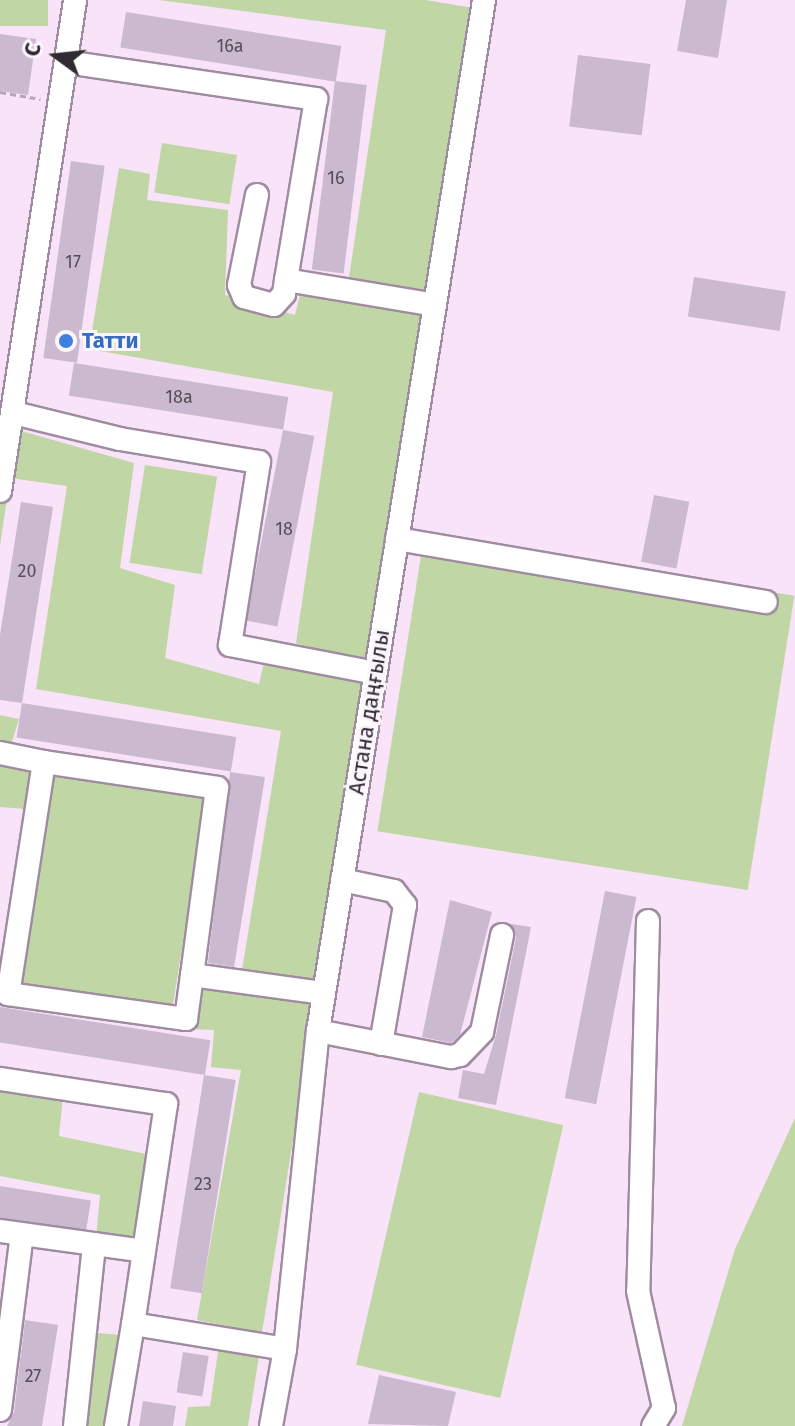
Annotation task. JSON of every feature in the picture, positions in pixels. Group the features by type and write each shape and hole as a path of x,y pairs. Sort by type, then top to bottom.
{"street":[{"path":"0,491 75,0"},
{"name":"Астана даңғылы","path":"271,1426 285,1349 318,1031 482,0"},
{"path":"66,62 316,99 284,294 274,305 244,297 239,285 257,195"},
{"path":"286,280 435,305"},
{"path":"14,413 120,439 259,462 230,645 375,673"},
{"path":"397,539 766,602"},
{"path":"0,753 217,788 186,1019 8,994 44,762"},
{"path":"342,880 394,891 405,905 381,1044"},
{"path":"648,921 638,1291 664,1408 653,1426"},
{"path":"318,1031 451,1057 471,1049 482,1032 502,935"},
{"path":"192,975 324,993"},
{"path":"0,1079 166,1104 116,1426"},
{"path":"0,1410 11,1232 144,1251"},
{"path":"75,1426 94,1244"},
{"path":"133,1324 285,1349"}],"path":[{"path":"0,92 61,102"}],"green space":[{"path":"0,0 48,0 48,26 0,26"},
{"path":"159,0 426,0 473,8 428,291 348,284 386,30"},
{"path":"162,143 237,155 229,204 154,192"},
{"path":"119,168 150,174 147,200 228,210 225,295 295,315 301,291 424,315 368,664 296,643 333,392 89,349"},
{"path":"0,425 134,463 120,568 175,585 165,658 259,684 265,658 366,678 318,986 242,970 281,731 36,689 67,486 10,478 0,546"},
{"path":"145,465 217,476 202,574 130,563"},
{"path":"424,537 794,596 748,890 377,831"},
{"path":"0,715 19,719 10,748 0,747"},
{"path":"0,761 30,767 26,809 0,807"},
{"path":"50,771 206,796 172,1010 16,985"},
{"path":"200,986 315,1003 262,1333 197,1320 241,1070 211,1067 214,1030 191,1029"},
{"path":"0,1086 63,1096 59,1136 151,1155 134,1242 96,1237 100,1195 0,1176"},
{"path":"419,1092 563,1125 500,1398 356,1365"},
{"path":"795,1118 795,1426 682,1426 735,1249"},
{"path":"88,1332 131,1336 114,1426 78,1426"},
{"path":"219,1345 259,1356 248,1426 185,1426 188,1407 210,1406"}],"building":[{"path":"686,0 727,0 718,58 677,51"},
{"path":"126,12 341,46 336,82 120,48"},
{"path":"0,34 36,39 28,95 0,91"},
{"path":"578,55 650,64 642,135 569,126"},
{"path":"335,81 367,85 344,273 312,270"},
{"path":"71,161 105,166 77,363 43,358"},
{"path":"694,277 786,292 780,331 688,317"},
{"path":"74,363 288,397 283,430 69,396"},
{"path":"283,430 314,436 277,627 246,620"},
{"path":"654,495 689,502 676,569 641,562"},
{"path":"21,502 53,507 22,703 0,700 0,635"},
{"path":"22,703 236,737 231,772 17,738"},
{"path":"230,772 265,777 234,967 208,963"},
{"path":"605,891 636,897 596,1104 565,1098"},
{"path":"450,900 492,912 460,1035 451,1043 422,1037"},
{"path":"511,924 531,927 496,1105 458,1098 463,1070 484,1074 496,1035 516,938"},
{"path":"0,1007 210,1040 205,1075 0,1042"},
{"path":"204,1075 236,1080 202,1293 170,1288"},
{"path":"0,1186 91,1200 86,1231 0,1217"},
{"path":"25,1320 58,1325 42,1426 7,1426 14,1412"},
{"path":"183,1352 209,1356 202,1397 177,1392"},
{"path":"379,1375 456,1392 448,1426 368,1424"},
{"path":"143,1401 176,1406 173,1426 139,1426"}],"place":[{"name":"Татти","path":"66,341"}]}
